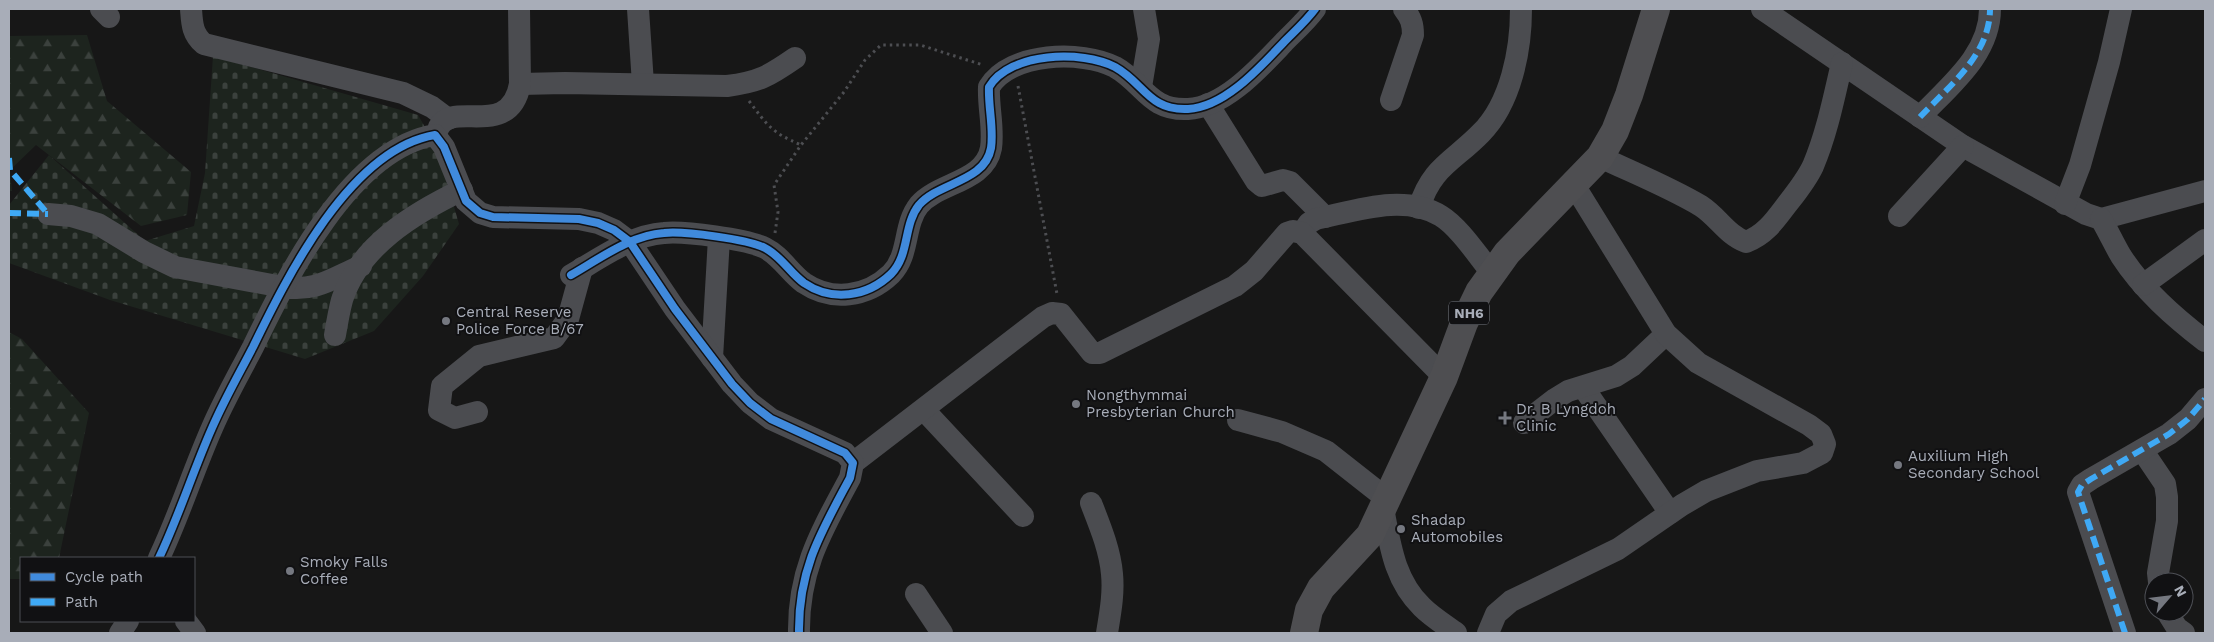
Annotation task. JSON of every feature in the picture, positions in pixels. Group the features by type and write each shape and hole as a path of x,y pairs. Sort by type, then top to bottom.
{"highway":[{"name":"NH6","path":"1304,633 1309,610 1321,588 1370,535 1444,377 1464,323 1479,292 1507,253 1600,157 1615,130 1629,95 1656,9"}],"street":[{"path":"191,9 193,30 197,38 204,44 402,93 418,100 442,127 444,147 466,201 480,213 494,217 585,221 598,223 614,230 630,242 675,309 732,384 750,403 771,419 845,453 853,463"},
{"path":"159,557 215,421 302,252 323,221 354,186 400,147 442,127 500,114 511,107 518,96 520,84 519,9"},
{"path":"638,9 643,84"},
{"path":"1141,87 1149,39 1144,9"},
{"path":"477,412 455,418 439,410 442,386 479,356 554,338 568,320 577,271 630,242 665,232 753,244 772,252 803,282 819,291 839,295 857,293 875,286 897,266 902,255 913,213 921,203 964,179 986,161 991,148 992,134 989,87 999,75 1028,60 1078,56 1096,60 1116,68 1141,87 1157,104 1190,109 1208,104 1226,95 1257,69 1315,9"},
{"path":"1391,100 1413,35 1410,16 1404,9"},
{"path":"1419,208 1429,182 1448,160 1481,133 1508,90 1516,52 1520,9"},
{"path":"1762,9 1963,146 2086,214 2101,219 2205,191"},
{"path":"1920,117 1971,62 1990,23 1990,9"},
{"path":"2065,204 2080,165 2109,62 2121,9"},
{"path":"520,84 727,86 750,84 768,77 795,58"},
{"path":"1600,157 1673,191 1704,208 1733,238 1746,242 1758,238 1769,228 1801,186 1812,166 1825,131 1842,62"},
{"path":"1208,104 1256,181 1262,186 1283,180 1290,182 1325,217"},
{"path":"1899,216 1963,146"},
{"path":"1488,633 1496,614 1511,601 1618,549 1706,491 1757,471 1804,463 1822,453 1825,444 1821,434 1809,425 1698,363 1666,334 1574,185"},
{"path":"335,335 342,300 349,284 361,266 381,243 408,219 462,190"},
{"path":"1302,233 1309,223 1325,217 1383,205 1419,208 1441,216 1451,224 1492,273"},
{"path":"48,214 72,216 98,224 144,252 175,267 298,289 316,287 361,266"},
{"path":"2101,219 2122,256 2143,285 2170,312 2205,339"},
{"path":"798,633 798,614 806,566 850,478 853,463 1052,313 1061,314 1092,353 1100,353 1235,286 1254,271 1287,233 1294,231 1302,233 1444,377"},
{"path":"712,358 720,238"},
{"path":"2143,285 2201,250"},
{"path":"1524,424 1555,399 1583,386 1616,376 1632,366 1666,334"},
{"path":"1583,386 1670,513"},
{"path":"2125,633 2078,492 2082,485 2091,479 2169,434 2188,419 2205,399"},
{"path":"924,410 1023,516"},
{"path":"1238,420 1282,432 1326,451 1385,504 1392,556 1398,572 1422,607 1456,633"},
{"path":"2142,450 2159,472 2165,484 2167,497 2167,521 2158,572"},
{"path":"1091,503 1105,541 1112,574 1112,596 1107,633"},
{"path":"916,594 942,633"},
{"path":"120,633 127,622"},
{"path":"187,622 195,633"},
{"path":"2173,622 2177,628 2184,633"}],"path":[{"path":"772,252 778,212 774,185 801,145 844,92 865,60 881,45 920,45 988,66"},
{"path":"1014,66 1061,314"},
{"path":"727,86 739,89 756,112 777,134 801,145"}],"green space":[{"path":"87,35 107,101 191,172 187,215 141,226 36,145 10,170 12,191 9,191 9,36"},
{"path":"213,56 418,115 437,148 459,224 423,276 374,331 305,359 110,300 9,263 9,205 49,155 145,241 194,226 205,173"},
{"path":"9,332 22,339 89,413 59,557 20,557 20,579 9,579"}],"marked path":[{"path":"1920,117 1966,69 1983,41 1988,26 1990,9"},
{"path":"9,158 10,170 48,214"},
{"path":"9,213 48,214"},
{"path":"2125,633 2078,492 2082,485 2091,479 2169,434 2188,419 2205,399"}],"cycle path":[{"path":"571,275 639,238 664,233 686,233 715,236 765,248 776,255 804,283 826,293 838,295 860,292 882,282 897,266 914,213 919,205 938,191 971,175 987,159 992,140 989,87 999,75 1029,61 1066,57 1084,58 1115,67 1125,73 1155,101 1164,106 1188,109 1216,101 1242,83 1266,61 1315,9"},
{"path":"159,557 217,418 267,318 303,253 325,220 349,190 375,164 404,145 435,135 444,147 466,201 480,213 493,217 579,219 598,223 614,230 630,242 675,309 732,384 750,403 771,419 845,453 853,463 850,478 813,552 802,590 799,633"}],"place":[{"name":"Central Reserve Police Force B/67","path":"446,321"},
{"name":"Nongthymmai Presbyterian Church","path":"1076,404"},
{"name":"Dr. B Lyngdoh Clinic","path":"1505,418"},
{"name":"Auxilium High Secondary School","path":"1898,465"},
{"name":"Shadap Automobiles","path":"1401,529"},
{"name":"Smoky Falls Coffee","path":"290,571"}]}
